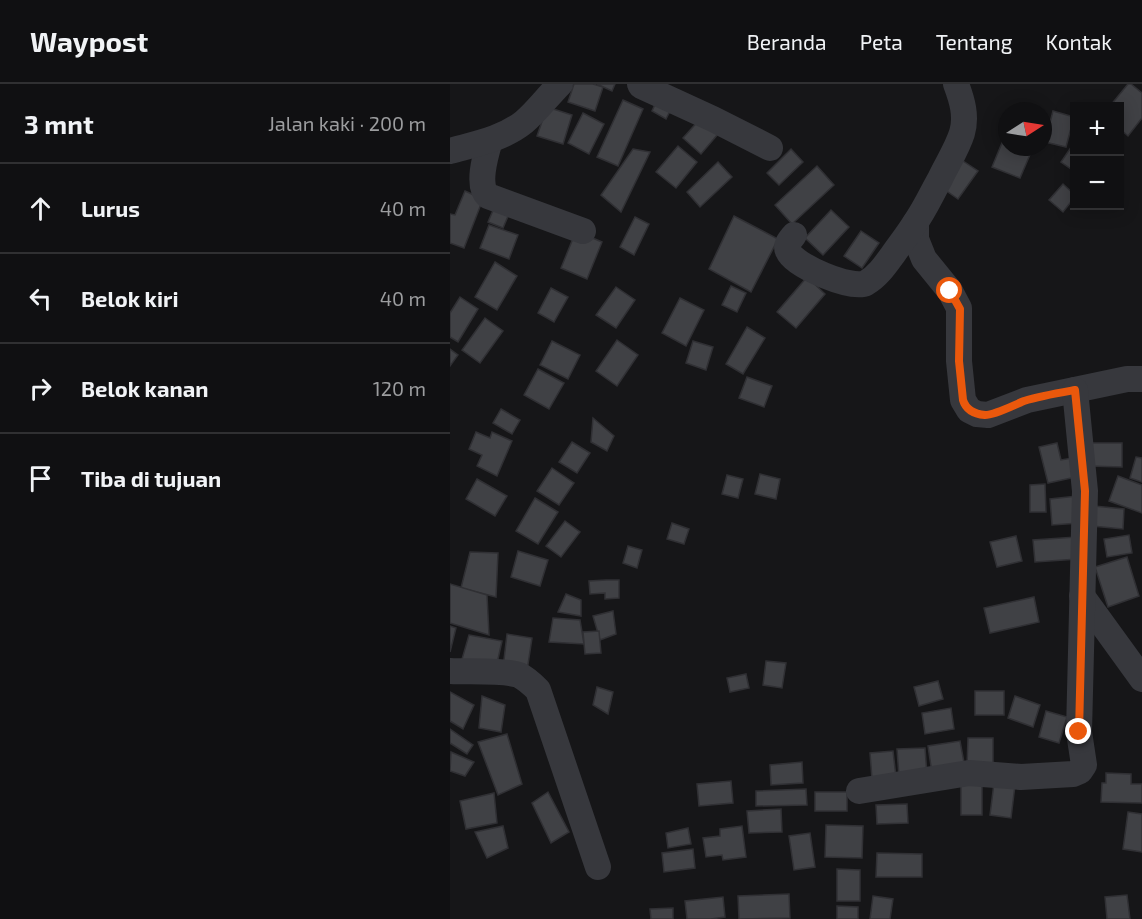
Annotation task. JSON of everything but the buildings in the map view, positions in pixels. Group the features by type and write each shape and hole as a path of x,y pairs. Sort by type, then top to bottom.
{"street":[{"path":"450,151 490,140 511,131 524,122 560,84"},
{"path":"640,84 654,93 770,148"},
{"path":"794,236 787,244 787,250 795,260 809,268 859,285 878,274 916,222 962,133 964,115 962,100 956,84"},
{"path":"490,140 485,157 482,187 488,196 582,231"},
{"path":"916,222 916,239 924,259 950,291 959,308 959,361 963,400 969,410 976,414 987,415 1027,400 1127,379 1142,379"},
{"path":"859,791 969,773 1021,777 1073,774 1080,771 1084,765 1079,732 1085,491 1075,390"},
{"path":"1082,596 1142,679"},
{"path":"450,671 511,673 521,676 538,690 598,867"}],"route":[{"path":"950,291 960,309 959,361 963,400 969,410 976,414 987,415 1027,400 1075,390 1085,491 1079,732"}]}
